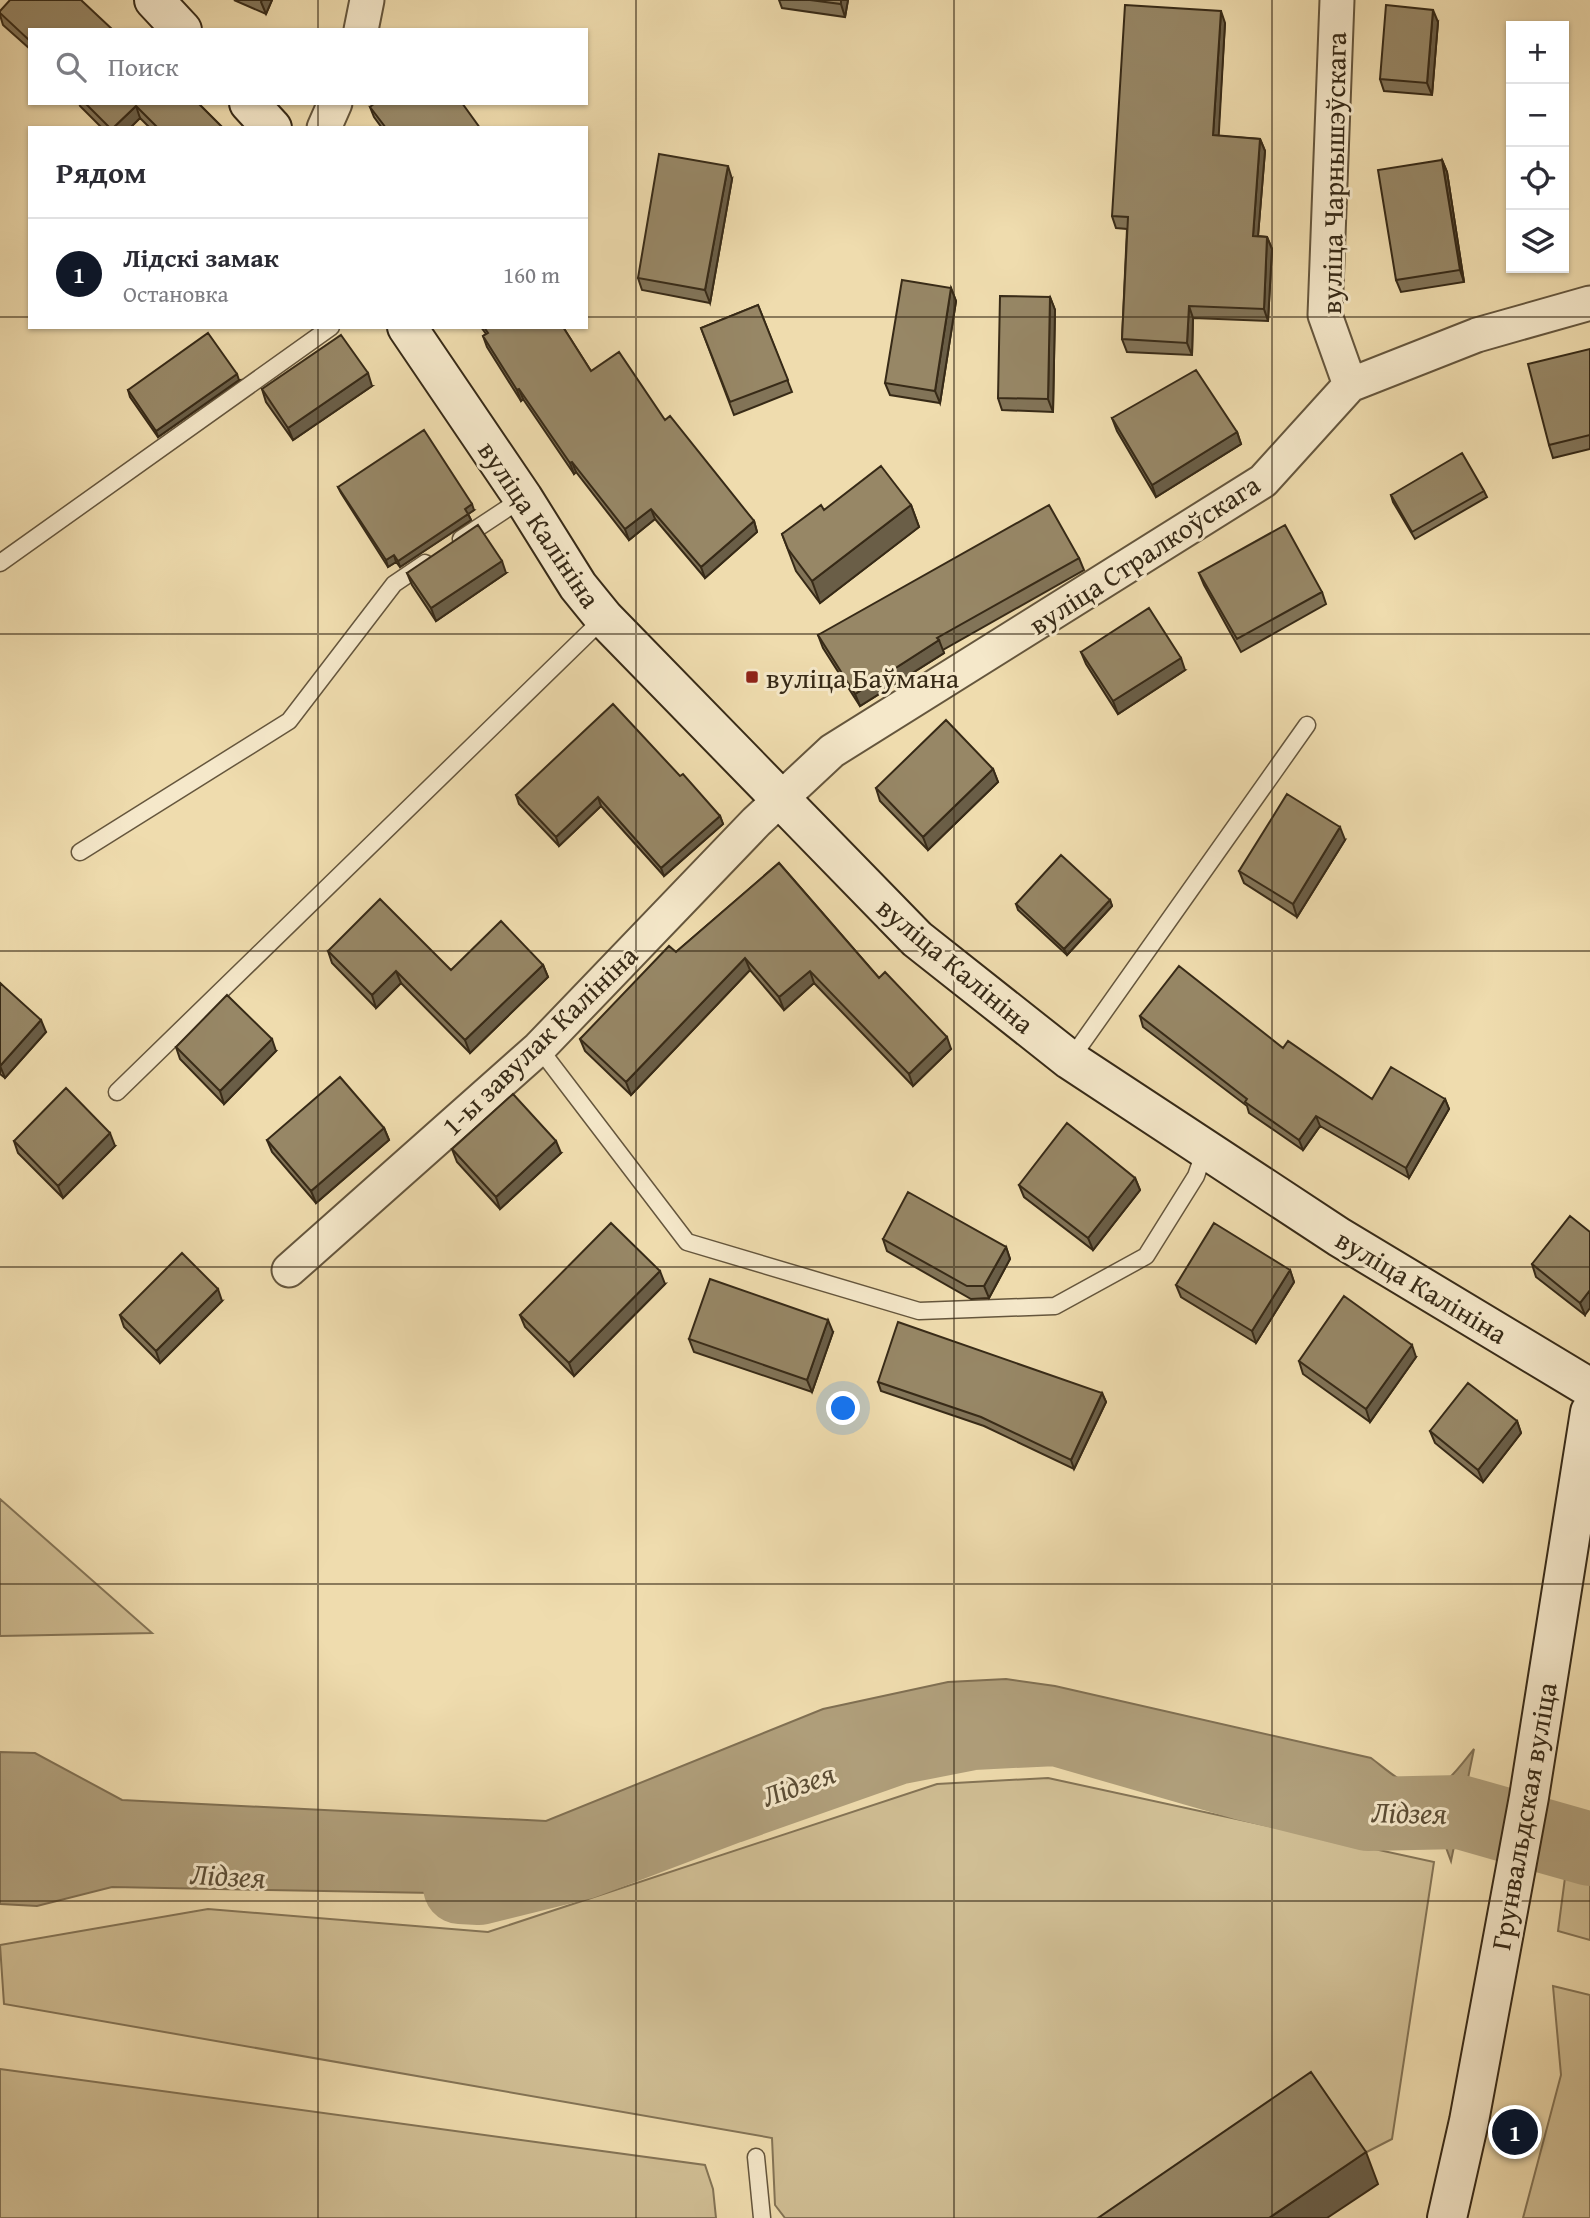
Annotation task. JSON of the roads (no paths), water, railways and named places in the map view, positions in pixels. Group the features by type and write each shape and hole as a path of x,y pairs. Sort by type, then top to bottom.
{"main road":[{"path":"154,0 180,28"},
{"path":"252,105 270,126"},
{"name":"вуліца Калініна","path":"408,329 523,498 578,586 604,618 917,939 1070,1060 1339,1237 1590,1388"},
{"name":"Грунвальдская вуліца","path":"1447,2218 1469,2121 1529,1797 1590,1412"}],"street":[{"path":"361,28 368,0"},
{"name":"вуліца Чарнышэўскага","path":"1337,0 1325,315 1350,386"},
{"path":"325,126 334,105"},
{"name":"вуліца Стралкоўскага","path":"780,799 832,751 1263,481 1350,386 1477,335 1590,303"},
{"name":"1-ы завулак Калініна","path":"289,1270 539,1048 780,799"}],"lane":[{"path":"0,564 328,329"},
{"path":"80,852 289,721 394,584 523,498"},
{"path":"117,1092 604,618"},
{"path":"1070,1060 1307,725"},
{"path":"539,1048 687,1242 919,1311 1055,1306 1146,1256 1196,1176 1205,1150"},
{"path":"756,2157 762,2218"}],"water":[{"path":"1006,1679 1055,1686 1371,1758 1406,1783 1425,1790 1444,1783 1474,1749 1451,1861 1437,1823 1025,1725 894,1743 490,1894 112,1887 37,1906 0,1904 0,1752 35,1753 122,1800 546,1821 823,1709 948,1682"},
{"path":"1577,1819 1590,1819 1590,1858 1573,1853 1561,1840"}],"waterway":[{"name":"Лідзея","path":"460,1887 479,1888 584,1862 896,1748 973,1733 1056,1729 1243,1783 1368,1814 1460,1812 1590,1849"}],"place":[{"name":"вуліца Баўмана","path":"752,677"},
{"name":"Лідскі замак","path":"1515,2132"}]}
